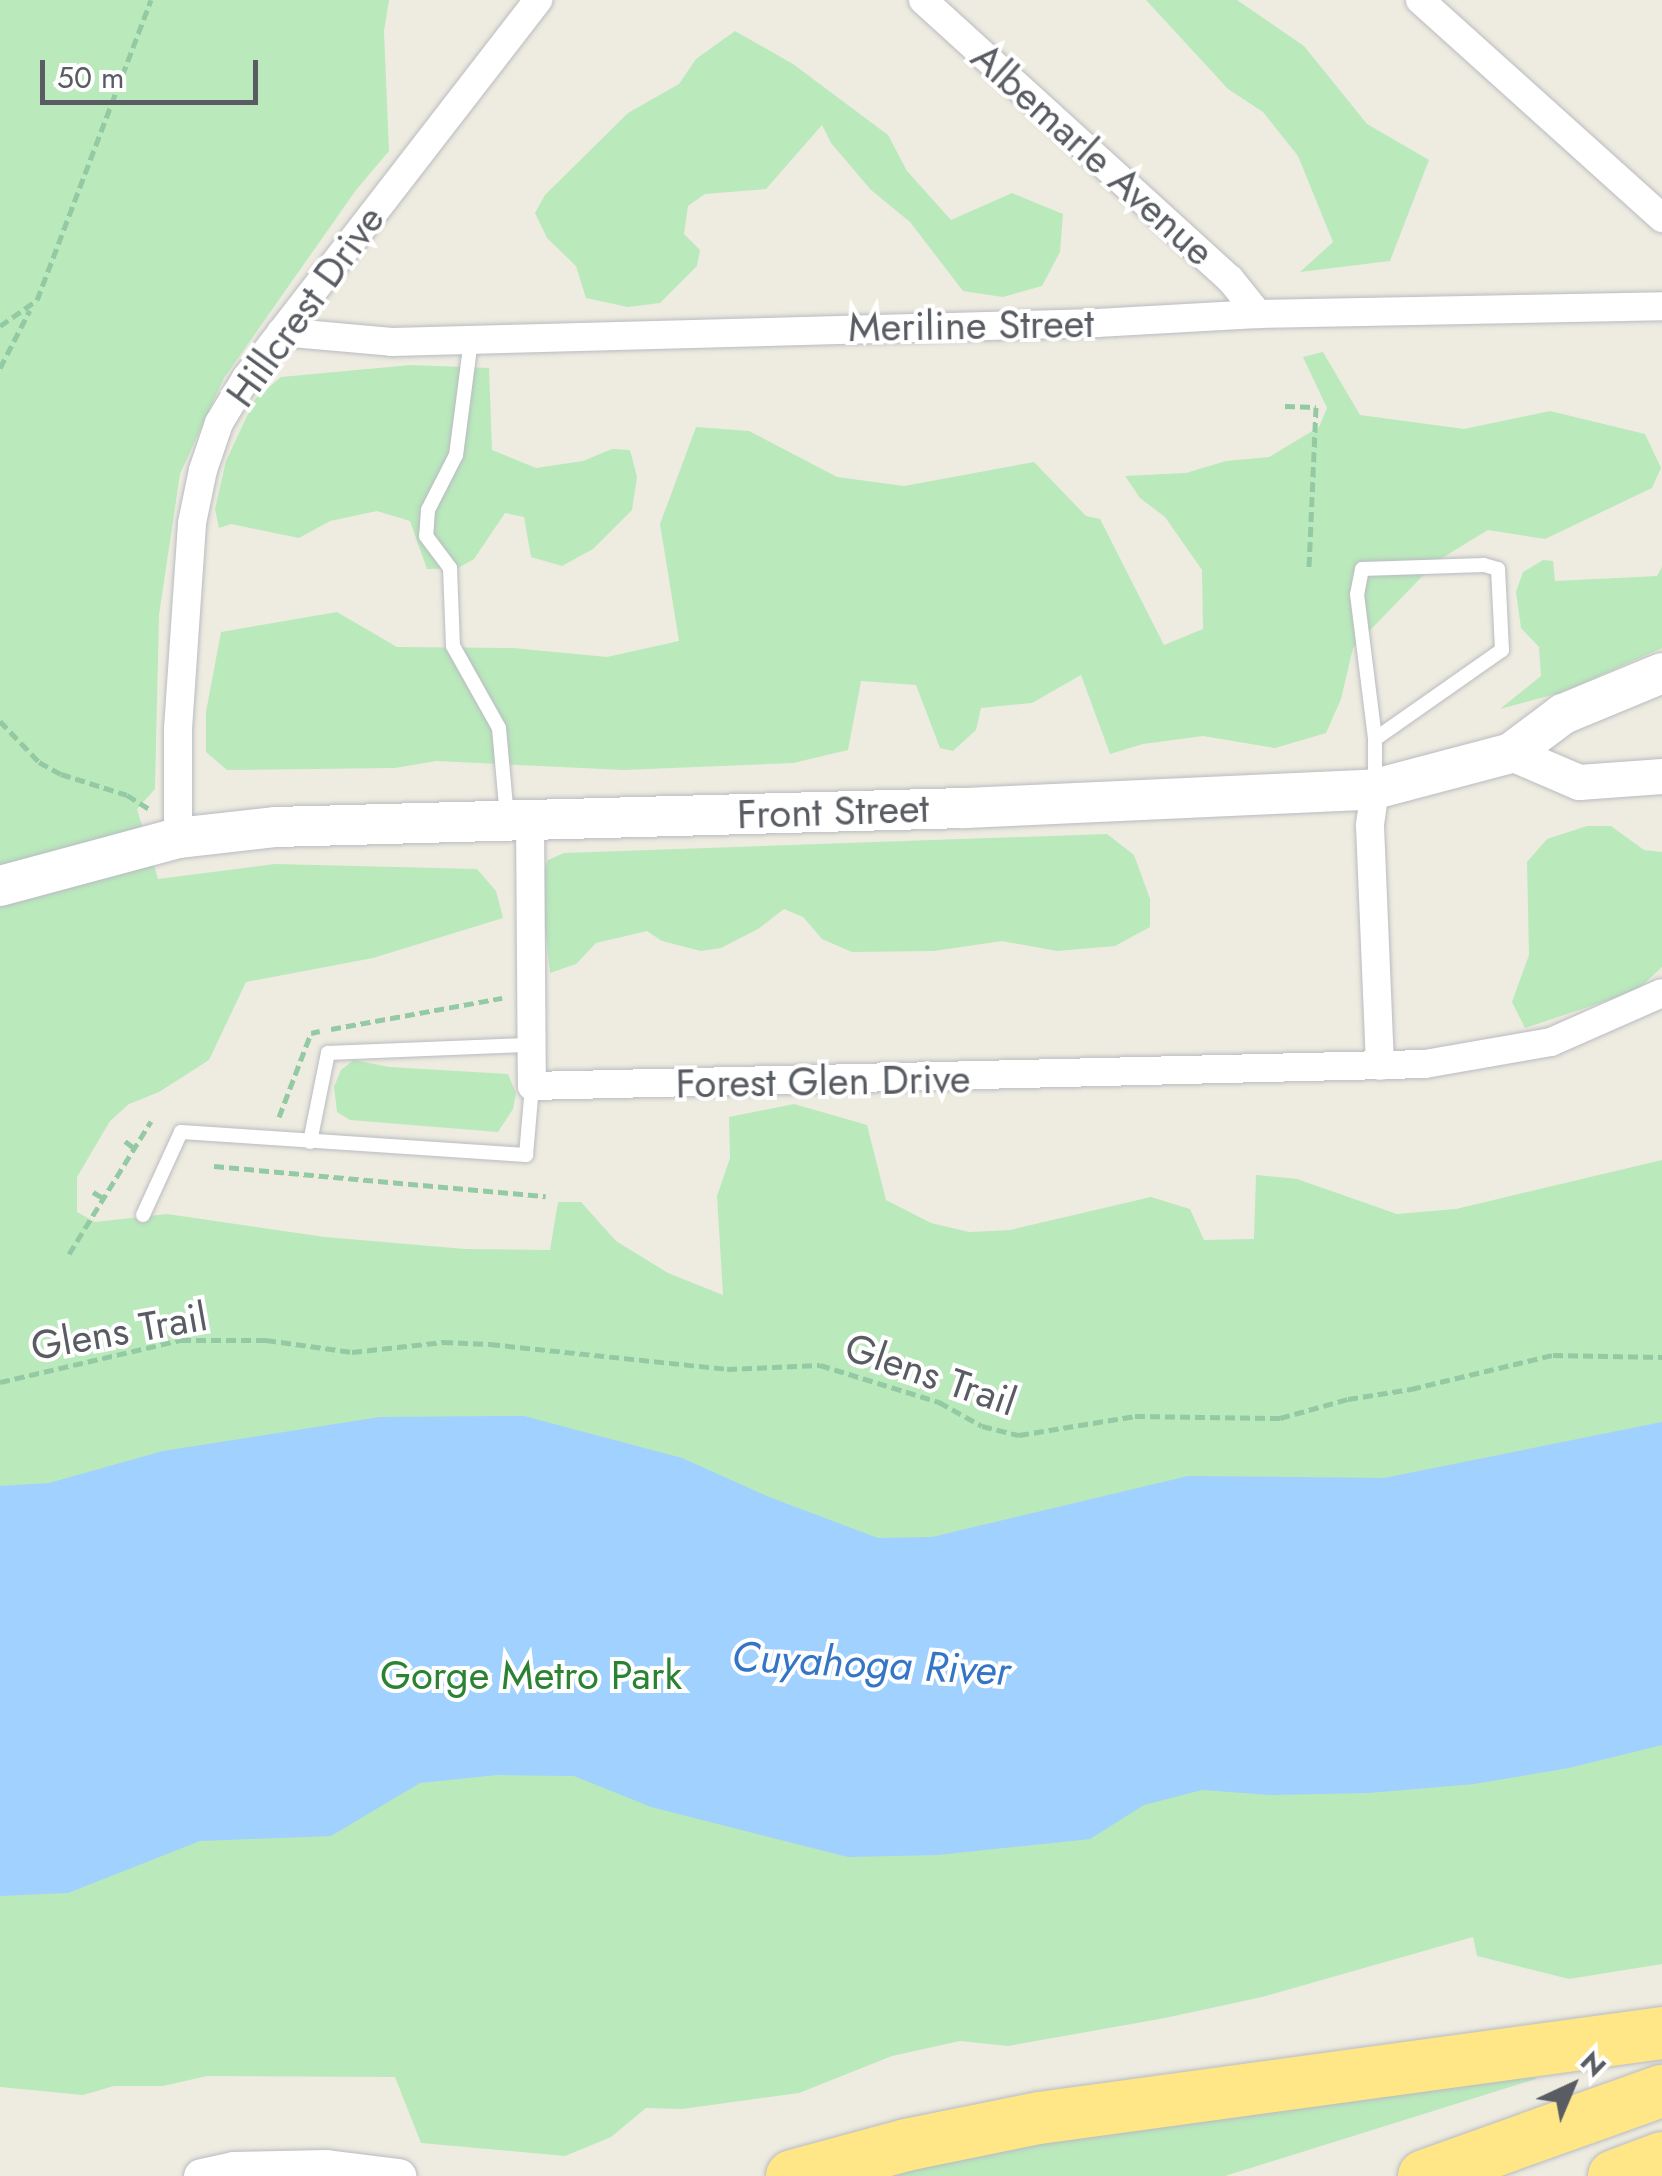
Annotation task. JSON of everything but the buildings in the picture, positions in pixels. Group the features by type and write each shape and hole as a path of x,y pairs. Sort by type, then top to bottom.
{"highway":[{"path":"792,2176 906,2144 1039,2118 1662,2033"},
{"path":"1424,2176 1662,2091"},
{"path":"1614,2176 1662,2158"}],"main road":[{"path":"1511,753 1564,714 1662,673"},
{"name":"Front Street","path":"0,886 178,838 276,827 979,807 1375,789 1511,753"}],"street":[{"name":"Hillcrest Drive","path":"178,838 178,728 192,523 203,470 220,423 246,378 538,0"},
{"name":"Albemarle Avenue","path":"923,0 1230,279 1258,314"},
{"path":"1420,0 1662,218"},
{"name":"Meriline Street","path":"281,332 392,342 1258,314 1662,306"},
{"path":"1511,753 1579,782 1662,776"},
{"path":"1375,789 1370,826 1380,1066"},
{"path":"518,819 532,1086"},
{"name":"Forest Glen Drive","path":"532,1086 1380,1066 1484,1057 1533,1047 1662,993"},
{"path":"200,2176 233,2169 326,2167 398,2176"}],"lane":[{"path":"470,340 456,455 428,510 426,536 450,568 453,646 499,728 518,819"},
{"path":"1375,739 1502,650 1498,568 1484,564 1362,569 1357,594 1375,739 1375,789"},
{"path":"310,1142 328,1053 531,1046"},
{"path":"143,1215 181,1132 526,1155 532,1086"}],"path":[{"path":"0,368 32,308 120,92 151,0"},
{"path":"0,326 32,308"},
{"path":"1284,406 1316,407 1310,569"},
{"path":"0,721 38,762 137,800 178,838"},
{"path":"271,1139 311,1033 504,998 504,979"},
{"path":"69,1254 150,1121"},
{"path":"124,1141 134,1148"},
{"path":"214,1166 546,1196"},
{"path":"93,1192 103,1198"},
{"name":"Glens Trail","path":"0,1382 181,1340 266,1340 352,1352 443,1342 490,1344 727,1369 820,1366 939,1402 982,1426 1019,1435 1135,1416 1280,1418 1348,1398 1410,1389 1553,1355 1662,1357"}],"green space":[{"name":"Gorge Metro Park","path":"0,0 389,0 384,31 389,151 356,190 224,378 180,474 159,615 155,789 137,809 158,879 275,864 477,869 496,891 503,918 373,958 246,982 209,1060 159,1092 129,1104 110,1121 77,1177 77,1212 95,1222 167,1214 325,1237 465,1249 550,1250 558,1202 581,1202 616,1241 668,1273 723,1295 717,1196 730,1158 729,1117 794,1104 867,1125 886,1200 931,1223 969,1232 1010,1230 1151,1197 1190,1209 1204,1240 1254,1239 1256,1175 1297,1179 1397,1214 1456,1209 1662,1160 1662,1964 1569,1979 1477,1956 1473,1937 1262,1997 1165,2018 1008,2046 960,2041 892,2056 799,2093 682,2109 646,2108 611,2137 565,2156 421,2143 395,2077 207,2076 163,2086 114,2086 83,2095 0,2087"},
{"path":"1146,0 1237,0 1304,46 1367,124 1429,160 1390,261 1300,272 1333,242 1298,156 1263,112 1228,89"},
{"path":"735,31 793,64 888,135 907,171 951,220 1012,193 1063,214 1060,252 1042,286 1003,297 963,291 910,222 871,190 831,143 822,125 766,189 705,194 688,206 684,234 700,250 697,266 660,303 628,307 586,298 576,266 547,238 535,213 545,195 628,113 679,84 696,59"},
{"path":"1323,352 1360,415 1464,429 1550,411 1645,434 1661,468 1652,488 1545,539 1488,530 1437,561 1353,648 1341,699 1326,733 1275,748 1203,736 1143,744 1110,754 1081,675 1032,703 981,708 976,730 953,751 940,748 916,685 861,681 848,750 793,763 624,770 436,761 395,768 227,770 206,752 206,712 221,632 337,612 397,647 513,648 607,657 679,641 660,524 696,427 749,431 837,477 904,486 1034,462 1086,516 1100,519 1164,645 1203,629 1202,570 1165,517 1140,498 1125,476 1186,473 1226,461 1269,457 1319,427 1327,408 1303,357"},
{"path":"411,365 489,368 492,450 536,468 583,461 612,449 630,450 637,477 632,510 593,549 562,566 531,557 524,517 505,513 474,559 458,568 427,569 410,521 377,511 330,521 299,538 231,524 219,528 215,509 226,461 255,399 281,377"},
{"path":"1543,560 1553,561 1555,581 1657,576 1662,567 1662,648 1563,692 1500,709 1541,676 1539,647 1521,628 1516,592 1523,572"},
{"path":"1587,826 1611,826 1644,850 1662,852 1662,967 1636,991 1525,1028 1512,1002 1529,955 1527,862 1547,839"},
{"path":"1107,834 1134,855 1150,899 1150,927 1115,946 1057,951 1002,941 934,951 852,952 822,939 803,917 784,909 758,929 721,948 701,951 662,941 647,931 596,943 576,964 550,973 540,880 548,860 564,853"},
{"path":"354,1060 389,1067 508,1074 516,1093 513,1109 498,1132 350,1120 337,1112 334,1087 341,1070"},
{"path":"1531,2066 1536,2079 1225,2176 850,2176 928,2153"}],"water":[{"name":"Cuyahoga River","path":"524,1416 682,1458 769,1497 878,1538 932,1537 1188,1476 1384,1478 1662,1422 1662,1745 1569,1768 1474,1784 1369,1793 1271,1795 1202,1790 1144,1805 1090,1839 938,1855 848,1857 651,1807 574,1776 497,1775 420,1783 331,1836 200,1841 68,1893 0,1896 0,1486 49,1483 163,1451 380,1417"}]}
